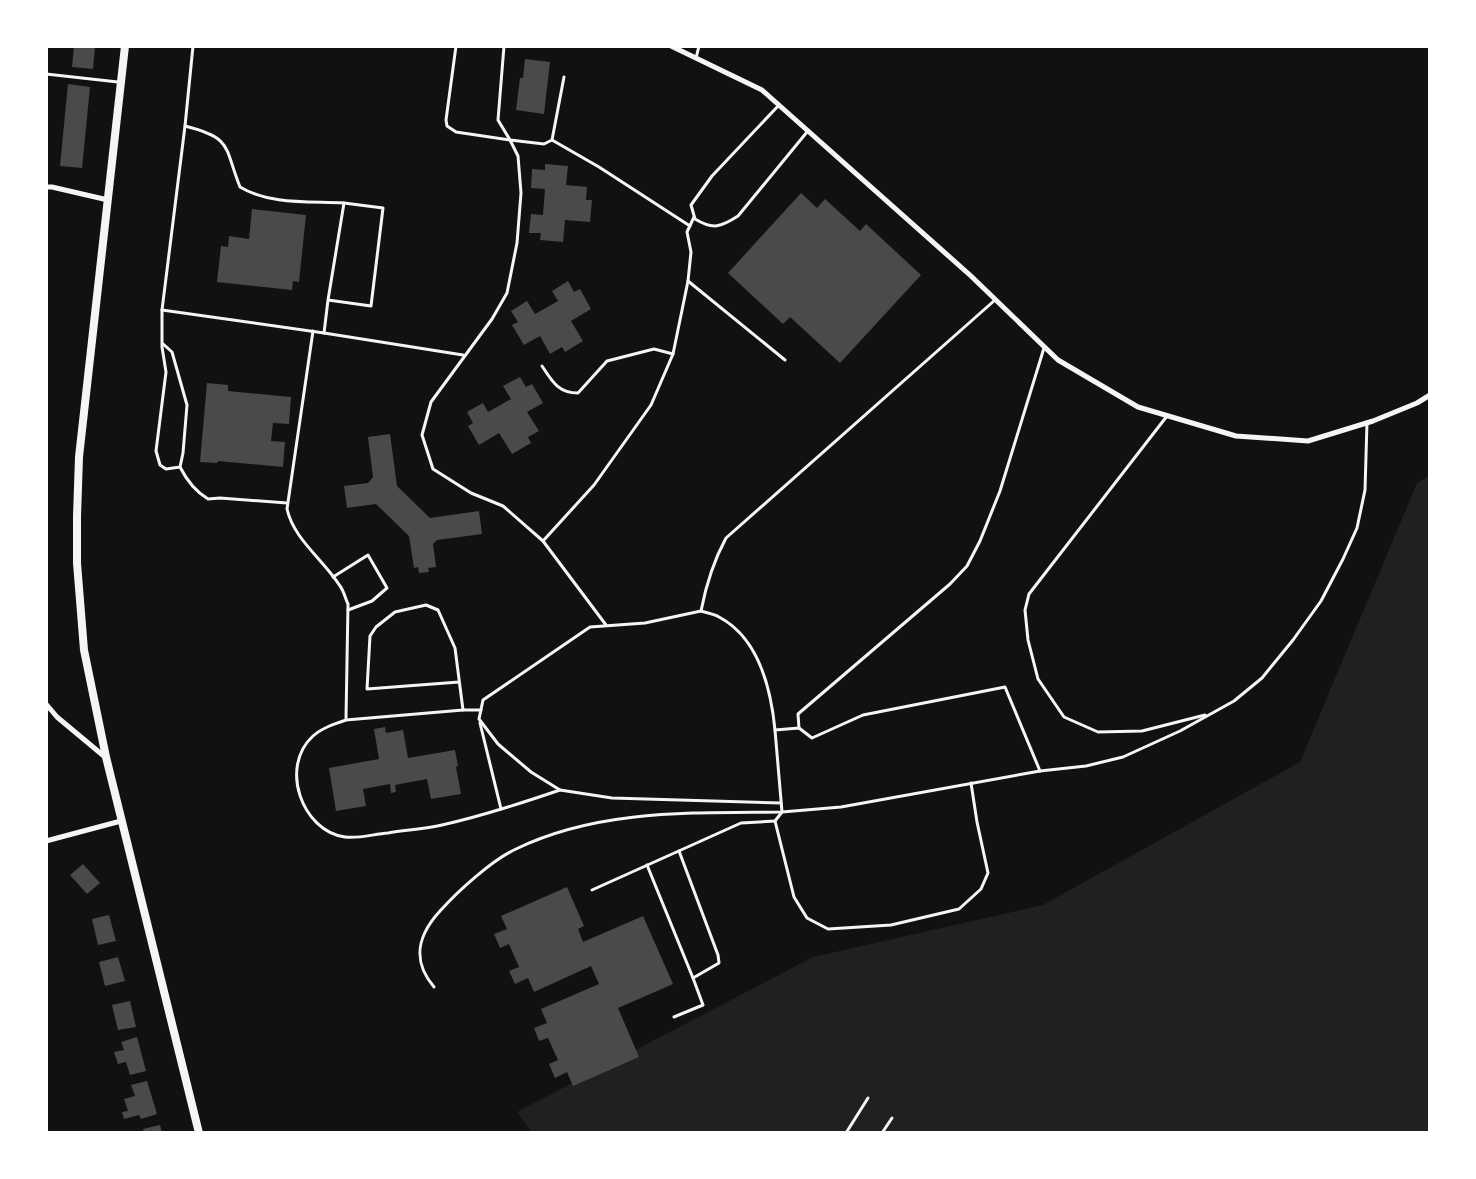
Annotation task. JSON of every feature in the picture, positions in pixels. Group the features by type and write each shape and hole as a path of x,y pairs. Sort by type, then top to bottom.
{"main road":[{"path":"125,46 79,457 77,563 84,650 106,757 199,1133"}],"street":[{"path":"671,46 762,90 971,276 1058,360 1138,407 1236,436 1308,441 1367,422 1430,395"},
{"path":"46,187 108,200"},
{"path":"46,704 57,717 106,757"},
{"path":"46,841 122,821"}],"lane":[{"path":"180,467 166,469 160,465 156,451 166,372 162,310 193,46"},
{"path":"456,46 447,126 456,132 510,140 544,144 552,140"},
{"path":"504,46 498,120 518,156 521,193 517,243 507,293 492,319 431,402 422,435 433,469 471,493 503,506 543,541 606,625"},
{"path":"696,58 699,46"},
{"path":"46,74 121,82"},
{"path":"552,140 564,77"},
{"path":"779,105 712,176 691,205 694,217 705,226 723,226 738,216 808,131"},
{"path":"185,126 207,132 222,141 228,149 240,187 251,193 278,200 383,208 371,306 328,300"},
{"path":"552,140 690,226"},
{"path":"324,333 344,203"},
{"path":"543,541 594,485 651,405 673,354 688,281 691,252 687,232 694,217"},
{"path":"688,281 785,360"},
{"path":"701,611 711,570 726,538 995,300"},
{"path":"162,310 463,355"},
{"path":"313,331 287,503 289,520 341,587 348,604 346,720"},
{"path":"162,343 172,352 187,405 180,467 186,480 208,499 287,503"},
{"path":"799,728 798,714 967,566 1000,491 1044,348"},
{"path":"542,366 557,387 568,393 578,393 607,361 654,349 673,354"},
{"path":"1167,416 1029,594 1025,610 1028,640 1038,679 1064,717 1098,732 1142,731 1211,714"},
{"path":"434,987 425,977 420,962 420,942 430,922 450,899 513,850 587,823 647,816 841,807 1040,771 1086,766 1123,757 1180,731 1234,701 1262,678 1321,601 1357,528 1365,490 1367,422"},
{"path":"333,577 368,555 387,588 372,601 348,610"},
{"path":"459,682 367,689 370,636 395,612 426,605 438,610 455,648 463,710"},
{"path":"501,809 479,719 483,700 590,627 645,623 701,611 719,617 737,631 751,648 764,674 772,704 782,812 775,821 741,823 592,890"},
{"path":"775,730 799,728 812,738 863,715 1005,687 1040,771"},
{"path":"481,710 346,720 330,725 313,736 298,763 301,802 319,827 331,834 349,838 441,825 560,790"},
{"path":"479,719 498,744 531,772 560,790 612,798 781,803"},
{"path":"775,821 794,897 807,918 828,929 891,925 959,909 981,889 988,873 971,783"},
{"path":"679,851 719,963 693,978"},
{"path":"647,865 703,1005 674,1017"},
{"path":"846,1133 868,1098"},
{"path":"882,1133 892,1118"}],"shaded area":[{"path":"1430,475 1430,1133 532,1133 517,1112 813,957 1043,905 1300,762 1417,483"}],"building":[{"path":"74,46 95,46 93,69 72,67"},
{"path":"525,59 550,62 544,114 516,110"},
{"path":"68,84 90,87 82,168 60,166"},
{"path":"545,164 568,166 566,185 587,187 586,200 592,200 590,222 565,220 563,242 540,240 541,233 529,233 531,214 543,215 545,189 531,188 532,169 545,170"},
{"path":"801,193 817,208 825,199 860,231 866,224 921,275 840,363 790,317 783,324 728,273"},
{"path":"252,209 306,215 299,282 293,281 292,290 217,282 221,246 228,247 229,236 249,239"},
{"path":"568,281 574,292 580,289 591,309 571,321 583,341 565,352 562,347 550,354 540,336 524,345 512,325 518,322 511,311 527,301 535,314 558,301 552,291"},
{"path":"520,377 526,387 532,384 543,403 527,412 539,431 528,437 531,443 512,454 499,433 479,445 468,426 473,423 467,412 483,403 488,412 511,399 503,386"},
{"path":"207,383 228,385 228,391 291,397 289,424 273,423 271,441 285,442 283,467 200,462"},
{"path":"390,434 397,486 430,518 479,511 482,534 437,540 433,544 436,567 428,568 429,572 419,573 418,567 414,568 409,536 376,504 347,508 344,486 368,483 373,477 368,437"},
{"path":"385,727 386,733 403,730 408,758 455,750 461,794 431,799 427,779 395,785 396,792 391,793 390,784 363,789 366,806 336,811 329,768 379,759 374,729"},
{"path":"83,864 100,883 87,894 70,875"},
{"path":"567,887 584,926 578,929 583,942 643,916 673,984 618,1008 639,1057 573,1086 567,1072 555,1078 549,1064 558,1060 548,1038 539,1041 534,1028 547,1023 541,1009 599,984 591,966 534,992 528,978 515,984 509,971 519,967 509,944 500,948 494,934 507,929 501,916"},
{"path":"109,915 116,941 98,945 92,919"},
{"path":"118,957 125,981 105,986 99,962"},
{"path":"130,1001 136,1027 118,1030 112,1005"},
{"path":"137,1037 146,1071 130,1075 126,1062 118,1064 114,1052 124,1050 121,1042"},
{"path":"147,1081 157,1114 141,1119 139,1115 124,1119 122,1112 128,1111 124,1099 135,1096 131,1085"},
{"path":"160,1125 162,1133 144,1133 143,1129"}]}
